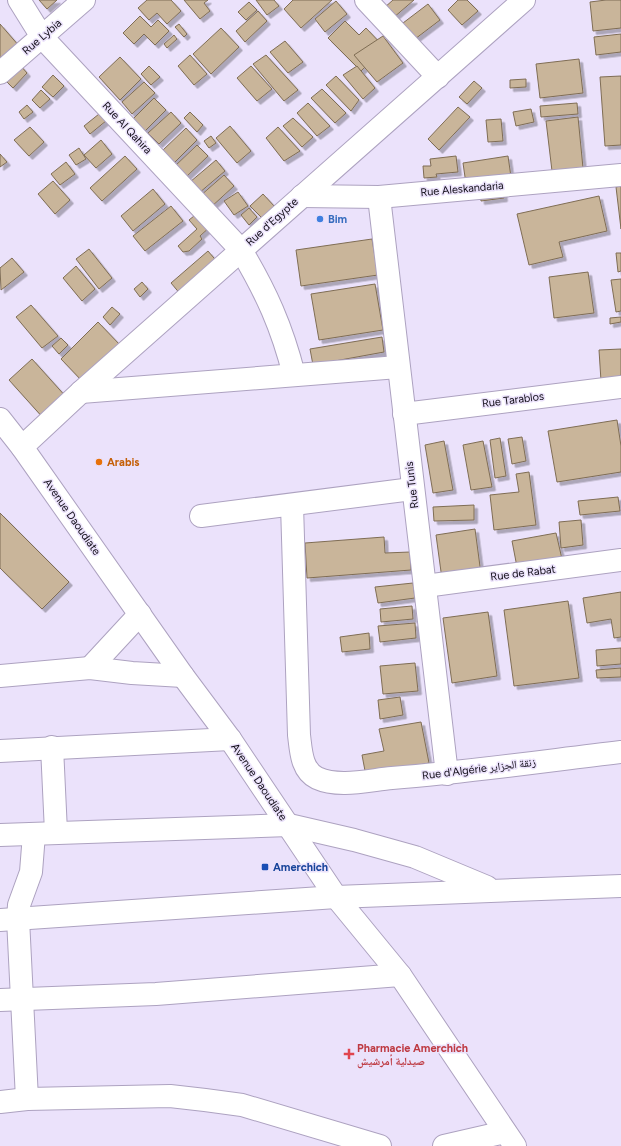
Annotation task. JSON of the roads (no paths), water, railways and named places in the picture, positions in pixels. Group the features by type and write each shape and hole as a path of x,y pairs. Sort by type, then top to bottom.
{"street":[{"name":"Rue Al Qahira","path":"18,0 42,37 241,250 263,287 274,311 285,339 294,375"},
{"name":"Rue Lybia","path":"0,73 84,0"},
{"path":"366,0 438,77"},
{"name":"Rue d'Egypte","path":"22,447 241,250 524,0"},
{"name":"Rue Aleskandaria","path":"302,196 379,197 621,175"},
{"name":"Rue Tunis","path":"379,197 412,489 447,774"},
{"path":"82,392 398,367"},
{"name":"Rue Tarablos","path":"404,414 621,387"},
{"name":"Avenue Daoudiate","path":"0,419 22,447 183,676 230,739 336,897 400,975 510,1139"},
{"path":"201,516 412,489"},
{"name":"Rue d'Algérie زنقة الجزاير","path":"292,505 299,735 301,757 307,768 316,777 337,783 447,774 621,752"},
{"name":"Rue de Rabat","path":"425,586 621,560"},
{"path":"90,668 140,614"},
{"path":"0,676 90,668 132,673 183,676"},
{"path":"0,751 230,739"},
{"path":"52,748 56,832"},
{"path":"0,835 289,825 354,840 415,857 494,890"},
{"path":"28,1099 10,999 9,920 19,905 31,872 34,834"},
{"path":"9,920 336,897 621,886"},
{"path":"10,999 156,994 400,975"},
{"path":"0,1102 28,1099 170,1096 205,1100 242,1106 380,1146"},
{"path":"444,1146 510,1139"}],"place":[{"name":"Bim","path":"320,219"},
{"name":"Arabis","path":"99,462"},
{"name":"Amerchich","path":"265,867"},
{"name":"Pharmacie Amerchich صيدلية أمرشيش","path":"349,1054"}]}
